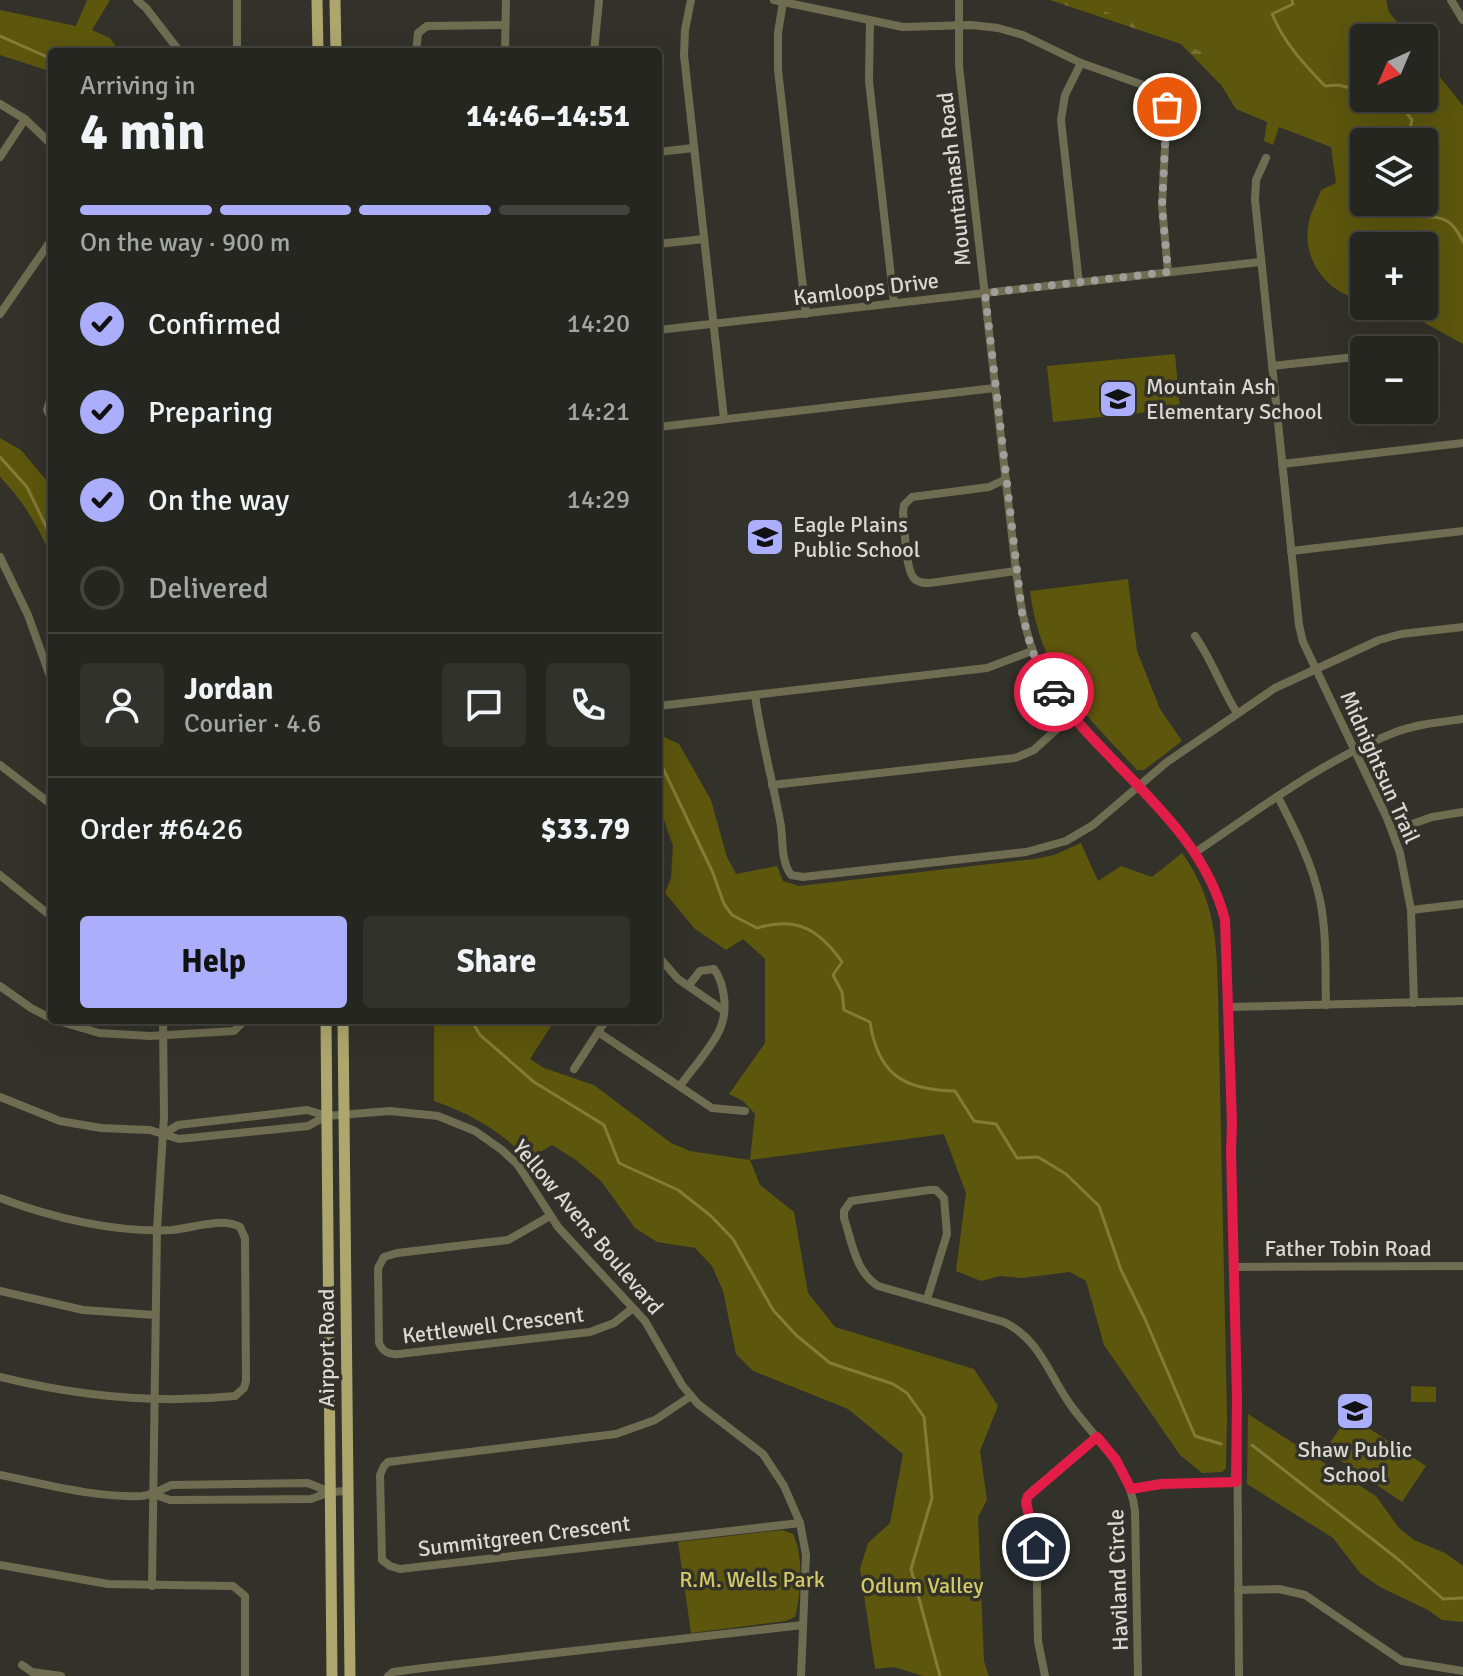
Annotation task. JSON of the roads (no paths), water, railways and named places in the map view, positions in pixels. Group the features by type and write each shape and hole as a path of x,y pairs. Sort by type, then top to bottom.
{"main road":[{"path":"317,0 318,48"},
{"path":"335,0 336,48"},
{"name":"Airport Road","path":"326,1024 332,1676"},
{"name":"Airport Road","path":"343,1024 350,1676"}],"street":[{"path":"137,0 177,48"},
{"path":"237,0 237,48"},
{"path":"505,48 506,0"},
{"path":"594,48 599,0"},
{"path":"691,0 686,16 684,55 724,419"},
{"name":"Mountainash Road","path":"959,0 959,66 995,388 1016,571 1032,651 1052,690 1072,715 1196,852 1216,891 1225,920 1234,1267 1239,1676"},
{"path":"1451,0 1463,20"},
{"path":"806,314 778,70 779,1 914,28 987,26 1010,31 1081,63 1160,91 1167,100 1162,215 1168,272"},
{"path":"870,20 867,68 894,303"},
{"path":"416,48 418,33 427,26 505,25"},
{"path":"1079,283 1061,120 1065,95 1081,63"},
{"path":"0,104 25,119 48,141"},
{"path":"0,157 25,119"},
{"path":"662,152 693,148"},
{"name":"Midnightsun Trail","path":"1266,158 1256,180 1255,200 1301,633 1392,831 1403,865 1411,910 1414,1003"},
{"path":"662,244 704,239"},
{"path":"0,314 48,245"},
{"name":"Kamloops Drive","path":"662,330 1260,262"},
{"path":"1272,366 1350,358"},
{"path":"662,427 995,388"},
{"path":"1282,464 1463,443"},
{"path":"1006,479 989,487 912,497 904,505 905,526 911,576 917,581 930,583 1016,571"},
{"path":"1291,551 1463,531"},
{"path":"0,557 28,615 48,671"},
{"path":"755,695 785,864 791,875 803,877 1046,848 1074,837 1093,825 1167,762 1275,688 1390,637 1463,627"},
{"path":"1195,636 1237,713"},
{"path":"662,706 987,668 1032,651"},
{"path":"772,785 1015,758 1034,750 1072,715"},
{"path":"1196,852 1313,773 1355,751 1403,730 1463,719"},
{"path":"0,765 48,801"},
{"path":"1278,797 1317,886 1324,934 1326,1005"},
{"path":"1392,831 1432,817 1463,812"},
{"path":"0,875 48,914"},
{"path":"1411,910 1463,904"},
{"path":"662,961 678,979 723,1010"},
{"path":"680,1086 721,1028 723,1010 723,982 714,969 700,971 689,985"},
{"path":"0,986 48,1016"},
{"path":"1229,1007 1463,1001"},
{"path":"72,1024 113,1035 163,1036 234,1031 241,1024"},
{"path":"152,1586 163,1024"},
{"path":"574,1069 603,1024"},
{"path":"598,1032 712,1108 745,1111"},
{"path":"0,1097 41,1115 75,1124 150,1130 179,1139 308,1126 327,1116"},
{"path":"163,1134 178,1125 307,1110 327,1116"},
{"name":"Yellow Avens Boulevard","path":"327,1116 390,1111 438,1116 475,1131 495,1145 518,1165 550,1216 650,1328 675,1376 691,1396 763,1454 784,1486 800,1523 806,1564 801,1676"},
{"name":"Haviland Circle","path":"927,1299 947,1234 944,1198 936,1190 929,1190 851,1201 844,1211 844,1218 858,1263 866,1277 878,1286 1004,1322 1020,1331 1041,1353 1068,1400 1116,1460 1131,1489 1135,1511 1138,1676"},
{"path":"0,1198 72,1220 157,1229 232,1223 244,1232 246,1381 244,1388 235,1396 154,1398 71,1393 0,1377"},
{"name":"Kettlewell Crescent","path":"550,1216 508,1240 384,1257 378,1268 379,1343 382,1348 387,1353 399,1354 590,1332 609,1326 633,1308"},
{"name":"Father Tobin Road","path":"1234,1267 1463,1266"},
{"path":"0,1291 83,1310 155,1315"},
{"name":"Summitgreen Crescent","path":"691,1396 655,1420 616,1434 388,1462 380,1475 382,1560 400,1569 800,1523"},
{"path":"1045,1676 1038,1641 1036,1537 1026,1502 1031,1492 1097,1437"},
{"path":"0,1475 84,1490 141,1496 171,1485 308,1483 330,1492"},
{"path":"1131,1489 1161,1484 1236,1482"},
{"path":"153,1494 170,1500 264,1500 311,1499 330,1492 347,1491"},
{"path":"0,1565 108,1584 233,1586 245,1596 245,1676"},
{"path":"1238,1590 1279,1589 1305,1595 1392,1656 1417,1666 1451,1673 1463,1671"},
{"path":"388,1676 393,1672 423,1668 803,1625"},
{"path":"22,1665 32,1672 61,1676"}],"waterway":[{"path":"1292,0 1293,4 1272,14 1282,34 1325,86 1350,88"},
{"path":"0,36 48,57"},
{"path":"1406,112 1412,120 1410,128"},
{"path":"1426,216 1450,223 1463,242"},
{"path":"0,457 27,487 48,531"},
{"path":"662,766 713,873 724,904 732,915 757,928 784,924 806,928 824,941 842,962 833,975 842,992 844,1010 870,1022 879,1055 896,1076 921,1087 955,1091 974,1121 996,1124 1017,1158 1038,1157 1066,1174 1099,1206 1121,1270 1195,1436 1221,1444"},
{"path":"473,1024 480,1035 534,1082 604,1125 619,1163 678,1190 711,1216 733,1239 773,1310 796,1335 830,1363 893,1384 907,1393 924,1417 932,1498 911,1569 940,1676"},
{"path":"1252,1445 1399,1560 1443,1599 1463,1598"}],"place":[{"name":"Mountain Ash Elementary School","path":"1118,399"},
{"name":"Eagle Plains Public School","path":"765,537"},
{"name":"Shaw Public School","path":"1355,1411"}],"park label":[{"name":"R.M. Wells Park","path":"752,1579"},
{"name":"Odlum Valley","path":"922,1585"}]}
